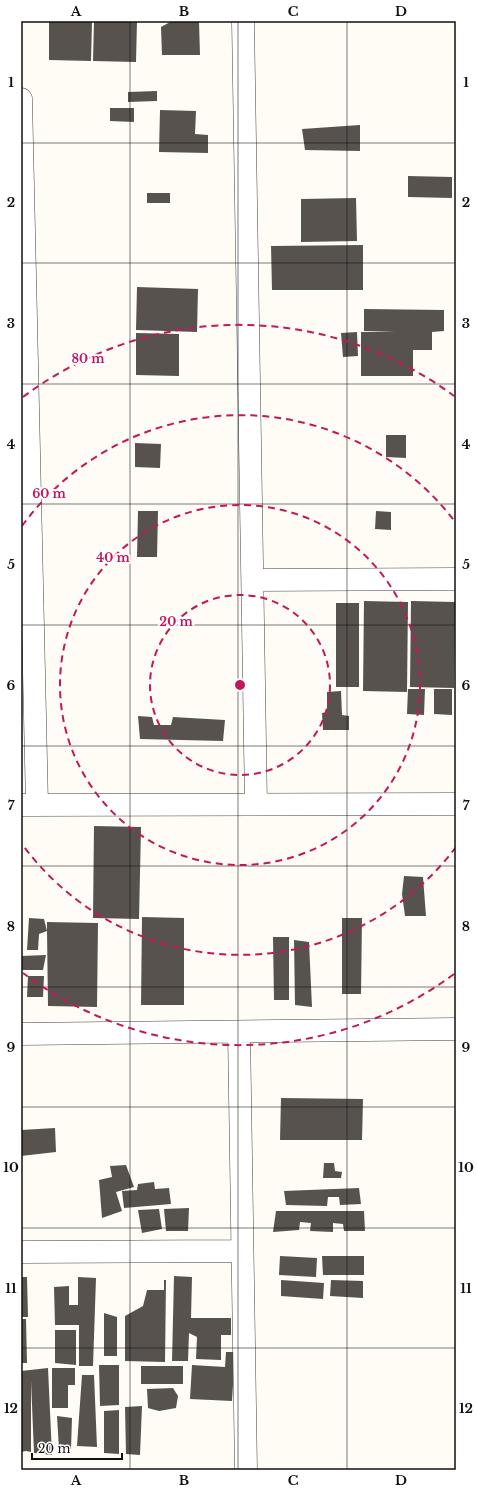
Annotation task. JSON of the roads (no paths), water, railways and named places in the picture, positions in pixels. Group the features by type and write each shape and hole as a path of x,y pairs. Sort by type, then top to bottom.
{"street":[{"path":"243,21 256,804"},
{"path":"21,100 29,805 456,804"},
{"path":"253,580 456,579"},
{"path":"21,1034 456,1029"},
{"path":"239,1032 246,1470"},
{"path":"21,1252 242,1250"}]}
